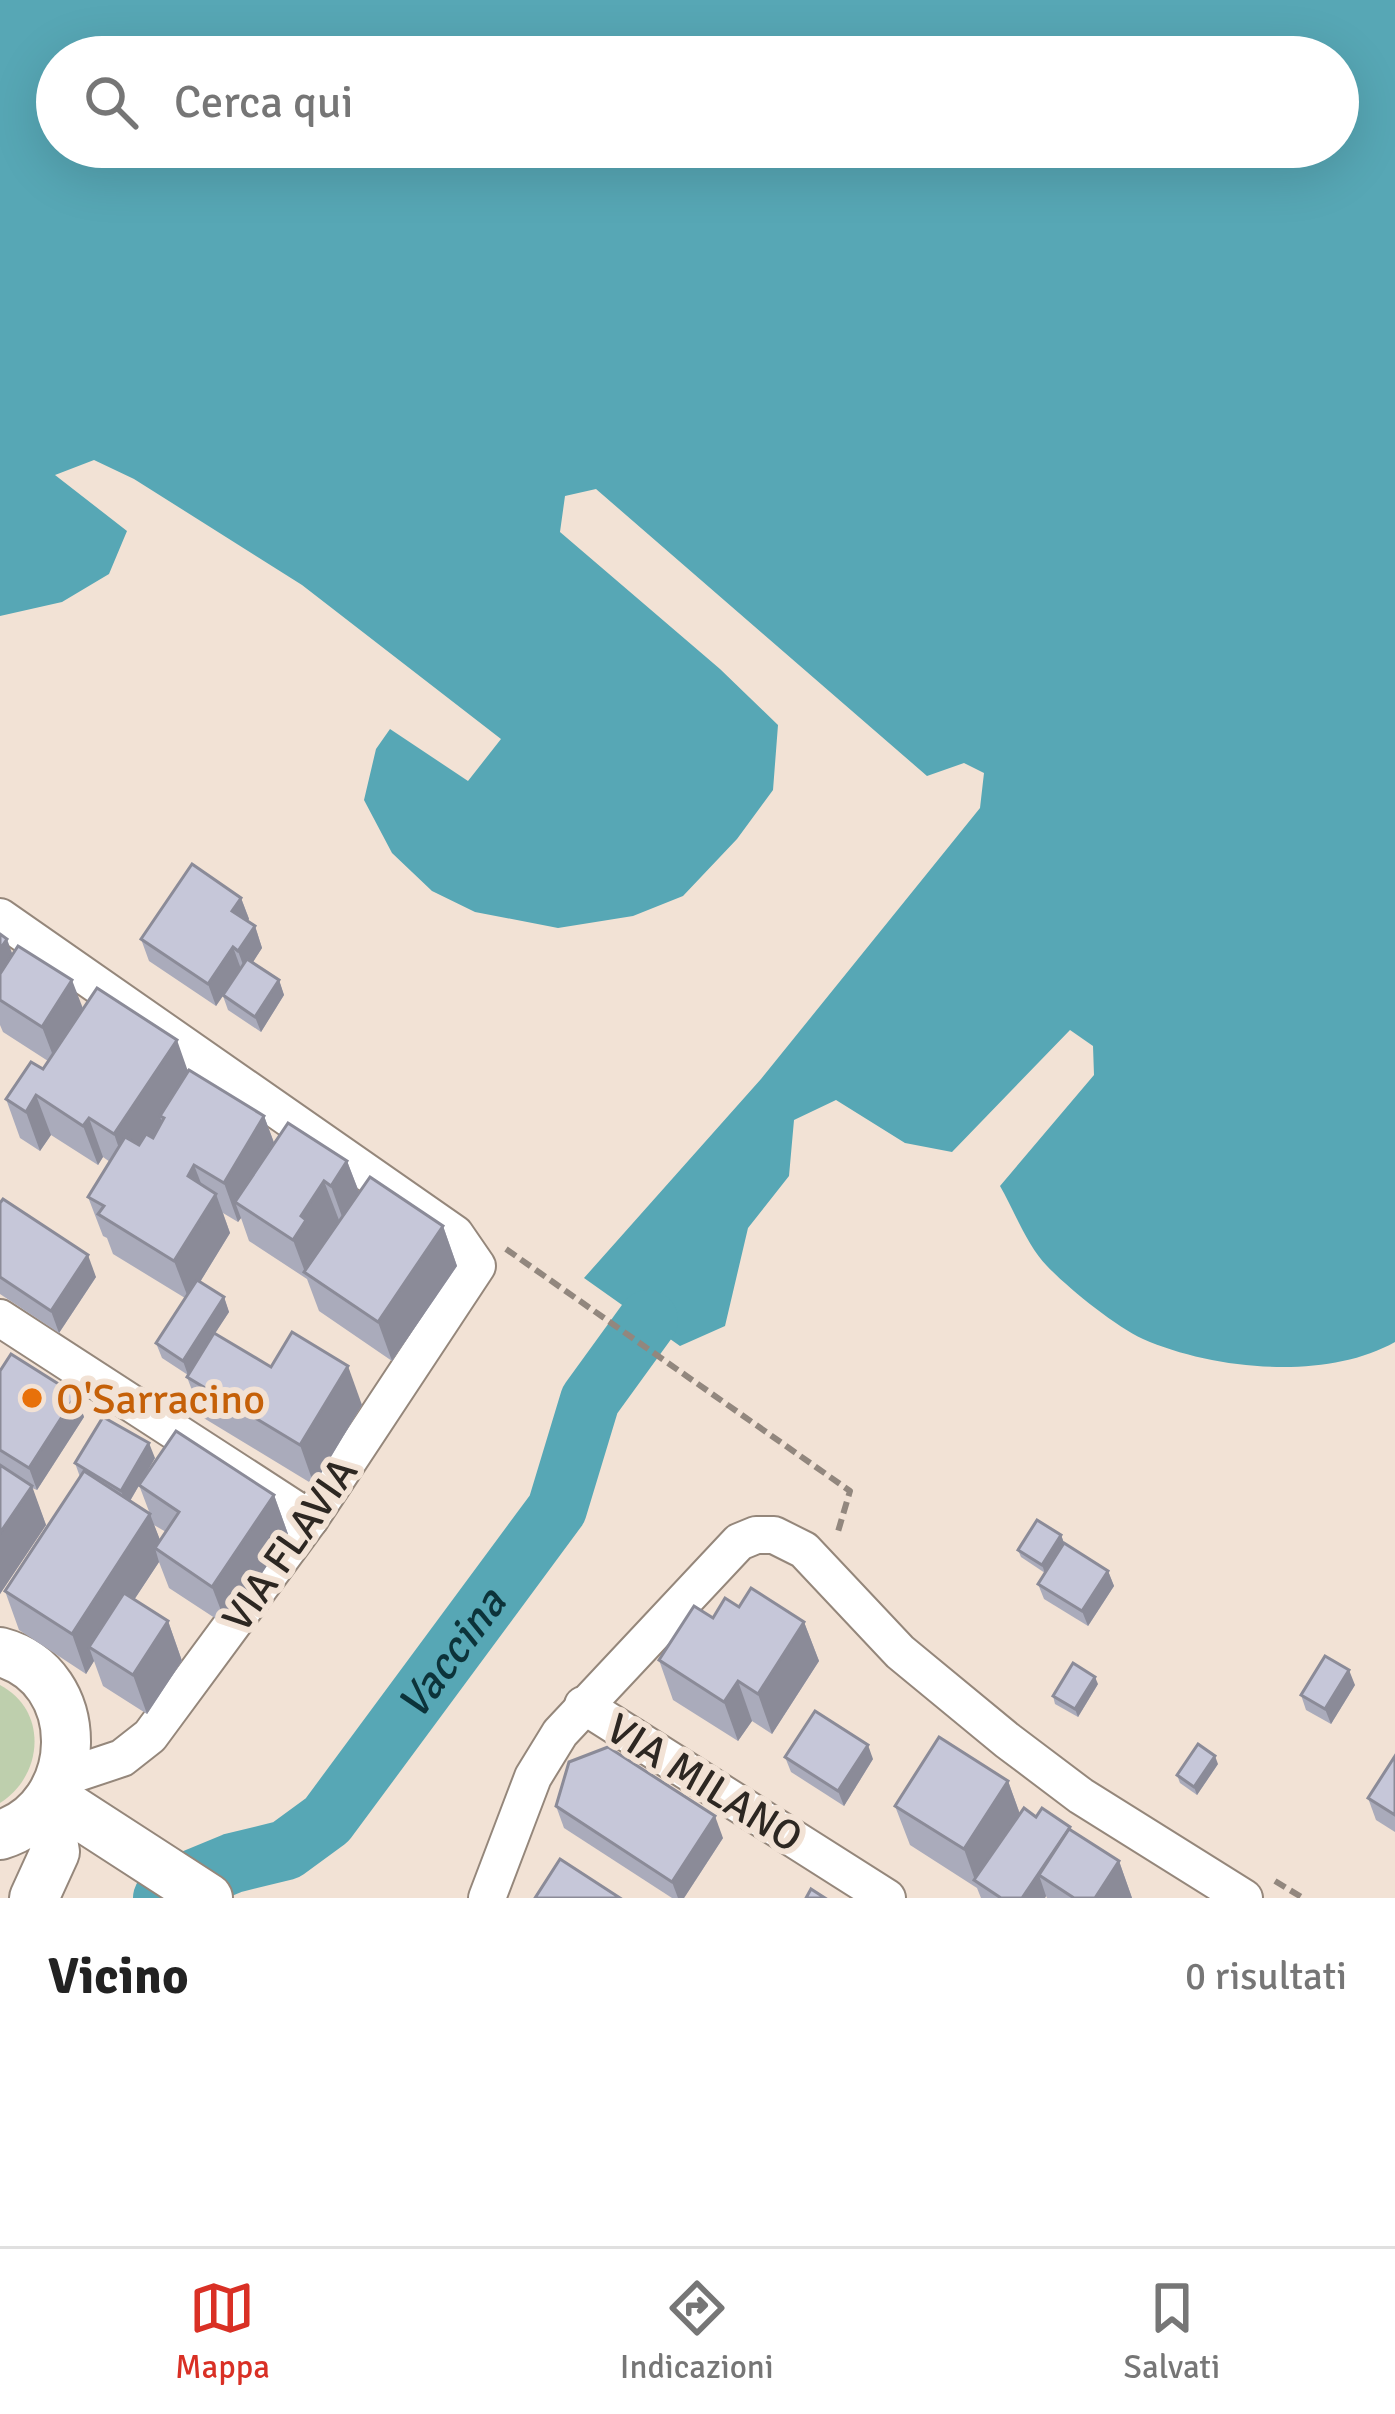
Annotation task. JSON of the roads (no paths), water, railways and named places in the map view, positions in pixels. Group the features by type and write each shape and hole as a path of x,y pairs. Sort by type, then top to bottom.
{"street":[{"name":"VIA FLAVIA","path":"0,917 493,1257 310,1519 150,1736 122,1758 54,1792"},
{"path":"0,1318 310,1519"},
{"path":"487,1898 533,1777 550,1746 583,1705 740,1542 756,1534 774,1535 804,1550 900,1652 1008,1741 1225,1893"},
{"path":"0,1652 36,1672 55,1695 68,1735 54,1792 55,1852 34,1898"},
{"name":"VIA MILANO","path":"583,1705 887,1898"},
{"path":"0,1835 33,1819 54,1792"},
{"path":"54,1792 208,1898"}],"water":[{"path":"0,0 1395,0 1395,1342 1367,1354 1304,1366 1270,1367 1203,1358 1132,1333 1056,1275 1033,1248 1000,1186 1094,1075 1093,1046 1070,1030 952,1152 905,1143 836,1100 794,1120 789,1176 748,1228 725,1326 680,1346 584,1278 761,1079 980,808 984,773 964,763 927,776 596,489 565,496 560,532 778,725 773,790 737,839 683,896 633,916 558,928 475,912 432,891 392,853 364,800 376,749 390,729 468,781 501,739 302,585 134,479 94,460 55,475 127,531 109,574 62,602 0,616"}],"waterway":[{"name":"Vaccina","path":"163,1898 170,1889 233,1863 286,1850 327,1820 557,1509 590,1400 648,1320"}],"place":[{"name":"O'Sarracino","path":"32,1398"}]}
